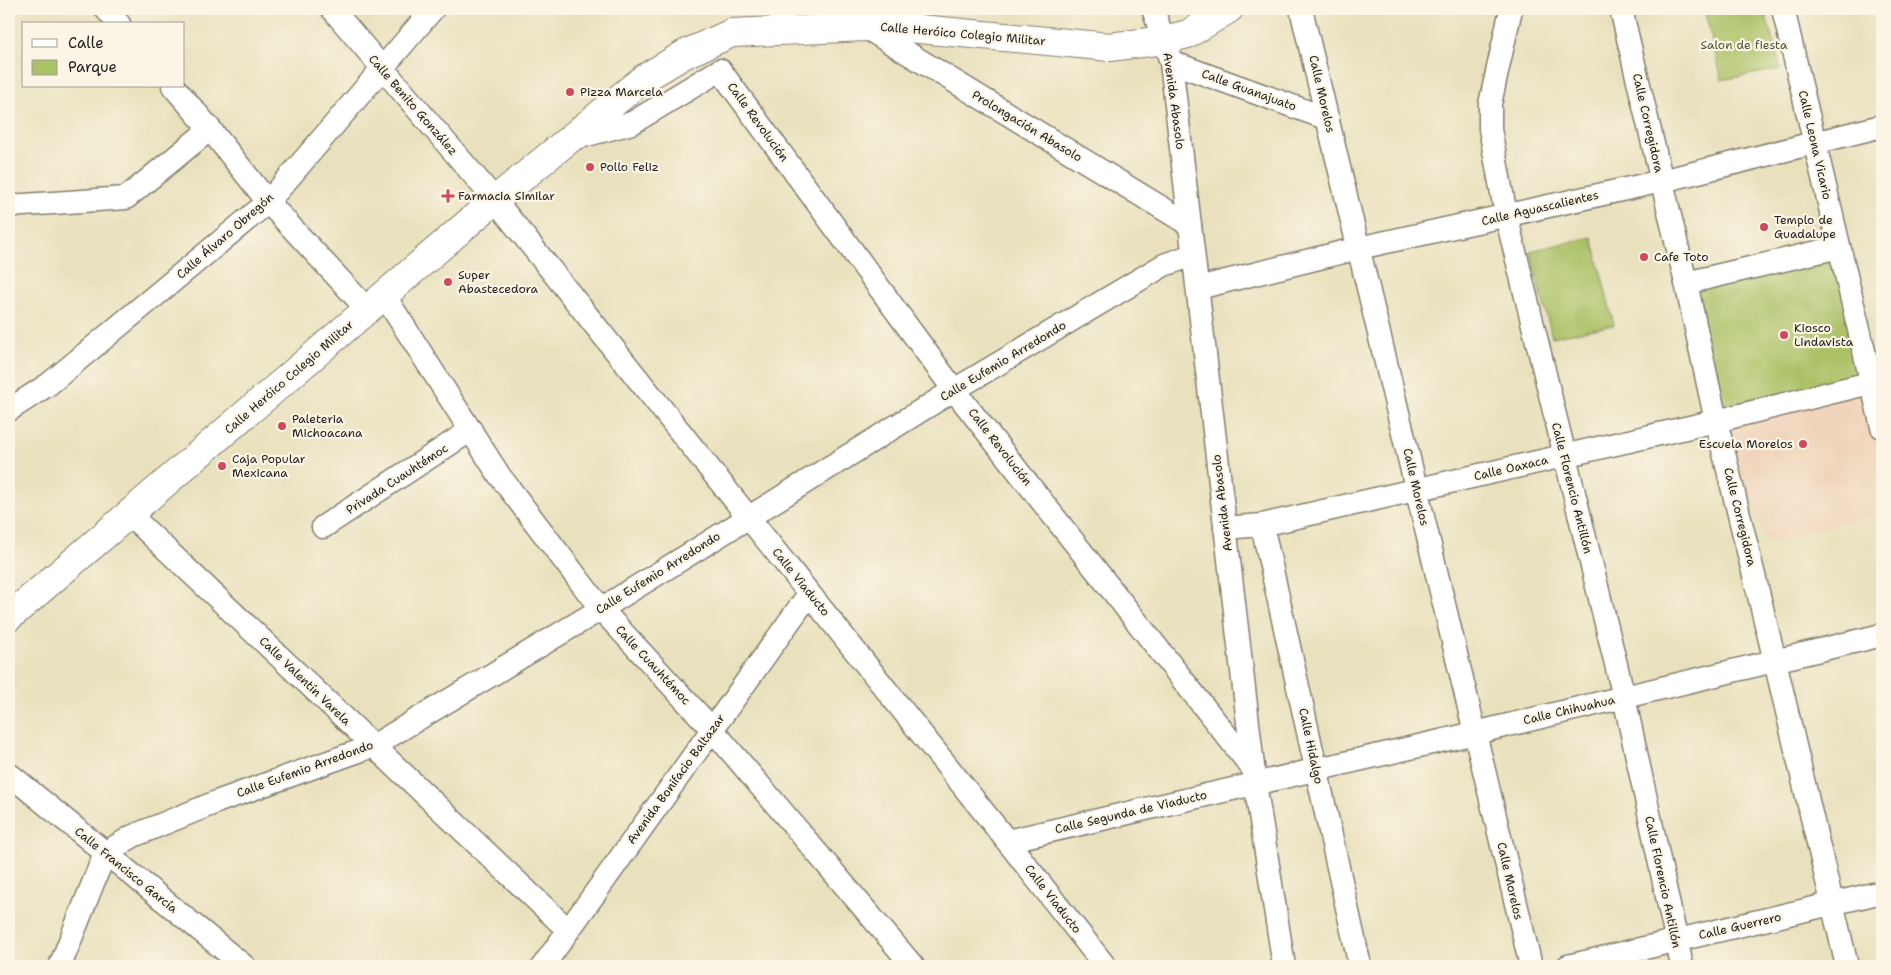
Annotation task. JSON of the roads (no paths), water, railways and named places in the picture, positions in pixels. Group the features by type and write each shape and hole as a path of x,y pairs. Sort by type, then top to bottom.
{"main road":[{"name":"Calle Heróico Colegio Militar","path":"9,618 495,200 643,79 685,54 732,33 888,26 1167,51 1188,34 1228,9"}],"street":[{"path":"106,9 117,22"},
{"name":"Calle Benito González","path":"332,9 495,200"},
{"name":"Calle Álvaro Obregón","path":"9,410 49,384 268,202 433,9"},
{"name":"Avenida Abasolo","path":"1153,9 1167,51 1198,288 1254,776 1284,966"},
{"name":"Calle Morelos","path":"1302,9 1531,966"},
{"name":"Calle Florencio Antillón","path":"1511,9 1490,104 1490,129 1506,215 1624,697 1675,941 1682,966"},
{"name":"Calle Corregidora","path":"1621,9 1686,283 1716,421 1776,661 1847,966"},
{"name":"Calle Leona Vicario","path":"1783,9 1839,247 1877,381 1882,427"},
{"name":"Prolongación Abasolo","path":"865,27 1190,224"},
{"name":"Calle Guanajuato","path":"1167,51 1328,119"},
{"name":"Calle Heróico Colegio Militar","path":"572,138 632,123 720,70"},
{"name":"Calle Revolución","path":"720,70 954,390 1254,776"},
{"name":"Calle Cuauhtémoc","path":"175,88 268,202 376,302 471,430 499,475 601,608 712,729 913,966"},
{"name":"Calle Aguascalientes","path":"1198,288 1359,248 1662,181 1882,126"},
{"path":"9,206 126,198 210,129"},
{"name":"Calle Viaducto","path":"495,200 1105,966"},
{"path":"1686,283 1839,247"},
{"name":"Calle Eufemio Arredondo","path":"105,853 133,836 219,801 373,746 954,390 1164,265 1193,255"},
{"name":"Calle Oaxaca","path":"1225,528 1262,525 1716,421 1877,381"},
{"name":"Privada Cuauhtémoc","path":"322,527 471,430"},
{"name":"Calle Valentín Varela","path":"129,514 568,930"},
{"name":"Calle Hidalgo","path":"1262,525 1360,966"},
{"name":"Avenida Bonifacio Baltazar","path":"543,966 809,594"},
{"name":"Calle Chihuahua","path":"1254,776 1316,768 1475,733 1882,634"},
{"name":"Calle Francisco García","path":"9,774 244,966"},
{"name":"Calle Segunda de Viaducto","path":"1007,841 1254,776"},
{"path":"60,966 105,853"},
{"name":"Calle Guerrero","path":"1568,966 1882,892"}],"place":[{"name":"Pizza Marcela","path":"570,92"},
{"name":"Pollo Feliz","path":"590,167"},
{"name":"Farmacia Similar","path":"448,196"},
{"name":"Templo de Guadalupe","path":"1764,227"},
{"name":"Cafe Toto","path":"1644,257"},
{"name":"Super Abastecedora","path":"448,282"},
{"name":"Kiosco Lindavista","path":"1784,335"},
{"name":"Paleteria Michoacana","path":"282,426"},
{"name":"Escuela Morelos","path":"1803,444"},
{"name":"Caja Popular Mexicana","path":"222,466"}],"park label":[{"name":"Salon de fiesta","path":"1744,45"}]}
